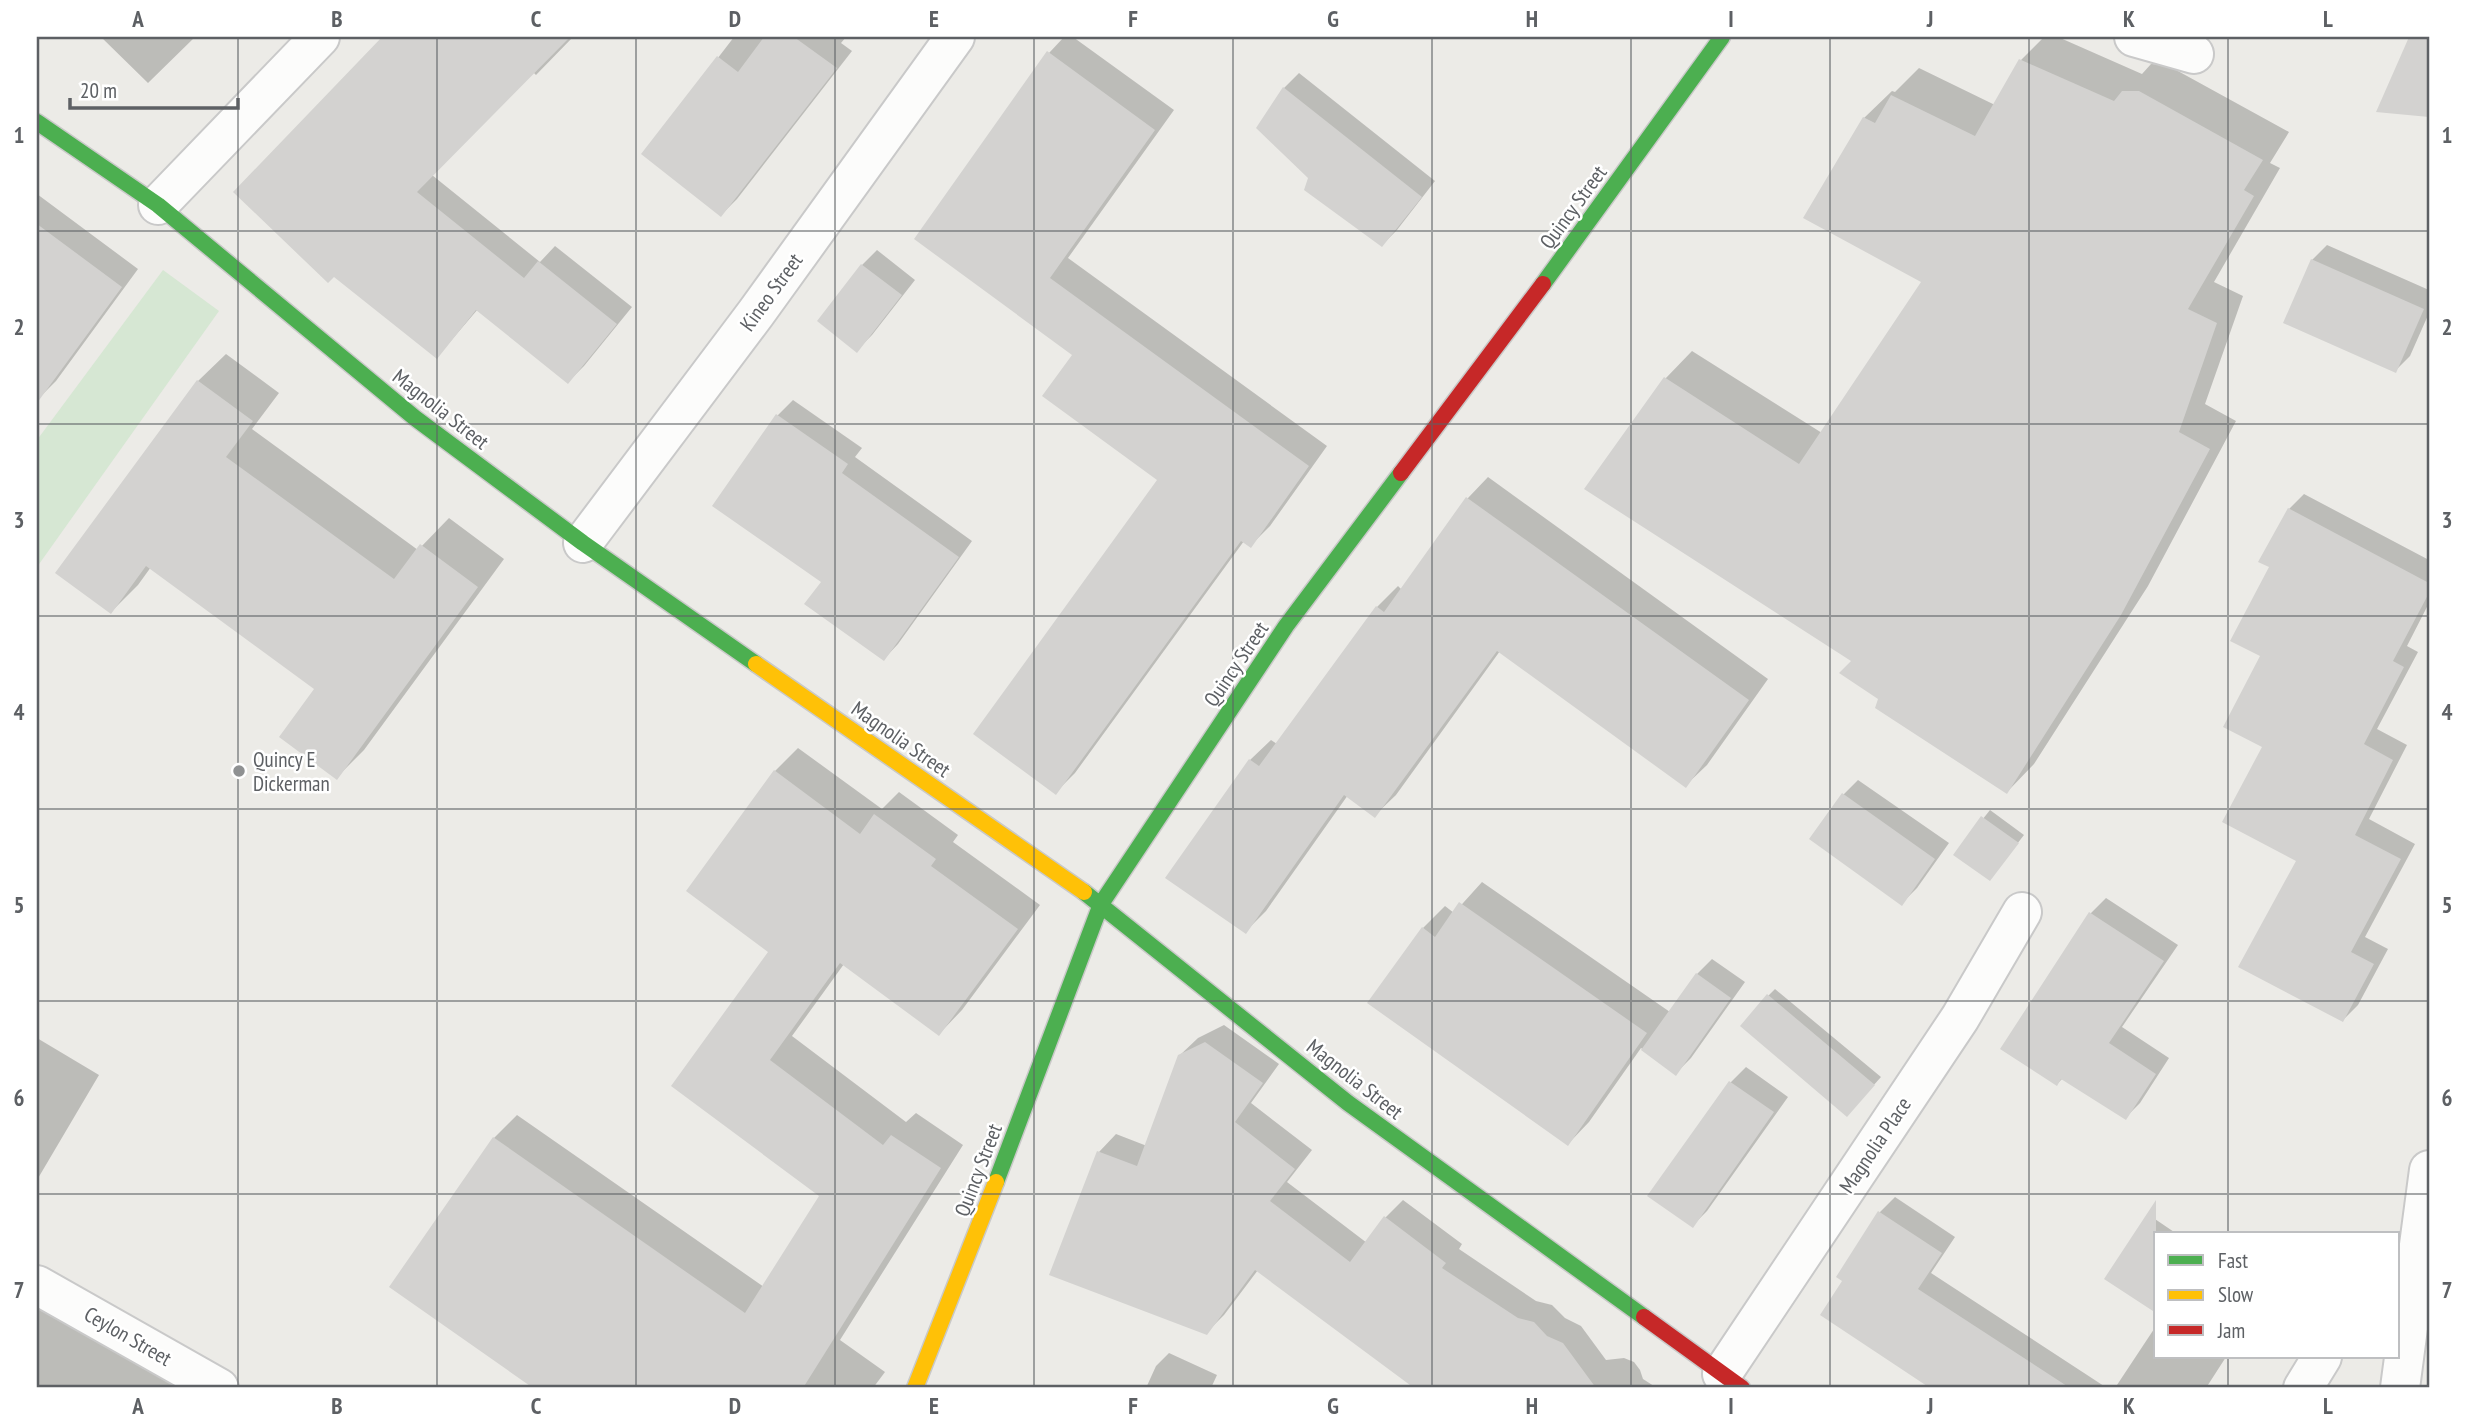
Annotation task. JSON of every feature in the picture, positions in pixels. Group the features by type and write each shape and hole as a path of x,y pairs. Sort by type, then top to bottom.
{"street":[{"path":"158,205 320,37"},
{"name":"Kineo Street","path":"583,543 756,313 955,37"},
{"name":"Quincy Street","path":"915,1388 1101,904 1286,626 1515,323 1722,37"},
{"path":"2134,37 2193,54"},
{"name":"Magnolia Street","path":"37,121 158,205 415,418 583,543 1101,904 1348,1102 1732,1381"},
{"name":"Magnolia Place","path":"1732,1381 1960,1018 2022,912"},
{"path":"2400,1232 2428,1180"},
{"path":"2400,1388 2428,1180"},
{"name":"Ceylon Street","path":"37,1285 219,1388"},
{"path":"2303,1388 2321,1358"}],"green space":[{"path":"163,270 219,311 37,567 37,440"}],"building":[{"path":"382,37 570,37 417,192 524,278 538,261 617,324 568,384 476,310 437,359 334,277 328,283 233,192"},
{"path":"764,37 794,37 837,68 721,217 641,154 717,56 738,72"},
{"path":"2409,37 2429,37 2429,117 2376,112"},
{"path":"1047,51 1155,130 1050,278 1309,466 1251,548 1241,541 1056,795 973,734 1157,480 1042,396 1072,355 914,239"},
{"path":"2019,59 2114,101 2122,91 2139,91 2263,160 2244,190 2254,196 2188,309 2217,323 2179,432 2210,449 2121,615 2007,794 1875,708 1878,699 1839,673 1851,661 1584,489 1664,377 1799,464 1921,282 1803,218 1863,117 1875,123 1891,95 1975,136"},
{"path":"1283,87 1422,197 1382,247 1304,190 1308,178 1256,128"},
{"path":"37,224 122,287 37,403"},
{"path":"2311,259 2424,309 2396,373 2283,323"},
{"path":"861,264 902,295 857,353 817,321"},
{"path":"197,380 253,421 226,457 394,579 420,544 478,587 337,780 279,737 314,689 146,566 111,614 55,573"},
{"path":"776,414 848,464 842,473 959,557 884,661 804,604 821,582 712,506"},
{"path":"1466,497 1749,700 1686,788 1497,651 1375,818 1344,795 1246,934 1165,878 1249,759 1259,766 1376,606 1384,612"},
{"path":"2288,508 2429,583 2429,593 2393,661 2404,667 2364,744 2393,760 2355,835 2401,859 2351,952 2374,964 2343,1022 2238,967 2296,861 2222,822 2262,747 2223,727 2260,656 2230,641 2269,567 2258,562"},
{"path":"774,770 860,834 874,814 936,859 931,866 1018,929 939,1036 840,963 770,1060 883,1145 891,1135 941,1168 803,1388 533,1388 389,1287 493,1137 745,1313 819,1196 671,1086 768,952 686,891"},
{"path":"1842,793 1935,859 1902,906 1809,839"},
{"path":"1981,816 2019,843 1990,881 1953,855"},
{"path":"1459,902 1647,1033 1568,1146 1367,1003 1422,927 1435,937"},
{"path":"2089,912 2164,961 2109,1043 2156,1074 2126,1120 2061,1079 2057,1086 2000,1049"},
{"path":"1696,973 1731,998 1676,1076 1641,1050"},
{"path":"1767,994 1875,1085 1847,1117 1740,1026"},
{"path":"1205,1042 1263,1083 1235,1122 1295,1169 1270,1201 1350,1262 1384,1216 1446,1263 1442,1268 1518,1318 1534,1322 1547,1336 1563,1343 1596,1388 1414,1388 1255,1270 1207,1335 1049,1275 1097,1151 1137,1166 1178,1055"},
{"path":"1729,1081 1774,1112 1693,1228 1647,1196"},
{"path":"2156,1200 2154,1312 2104,1279"},
{"path":"1878,1211 1942,1253 1918,1289 2070,1388 1930,1388 1820,1315 1842,1281 1836,1277"}],"traffic: fast":[{"path":"1543,284 1722,37"},
{"path":"37,122 158,205 415,418 583,543 756,664"},
{"path":"996,1182 1101,904 1286,626 1401,473"},
{"path":"1084,892 1348,1103 1644,1317"}],"traffic: slow":[{"path":"756,664 1084,892"},
{"path":"915,1388 996,1182"}],"traffic: jam":[{"path":"1401,473 1543,284"},
{"path":"1644,1317 1742,1388"}],"place":[{"name":"Quincy E Dickerman","path":"239,771"}]}
